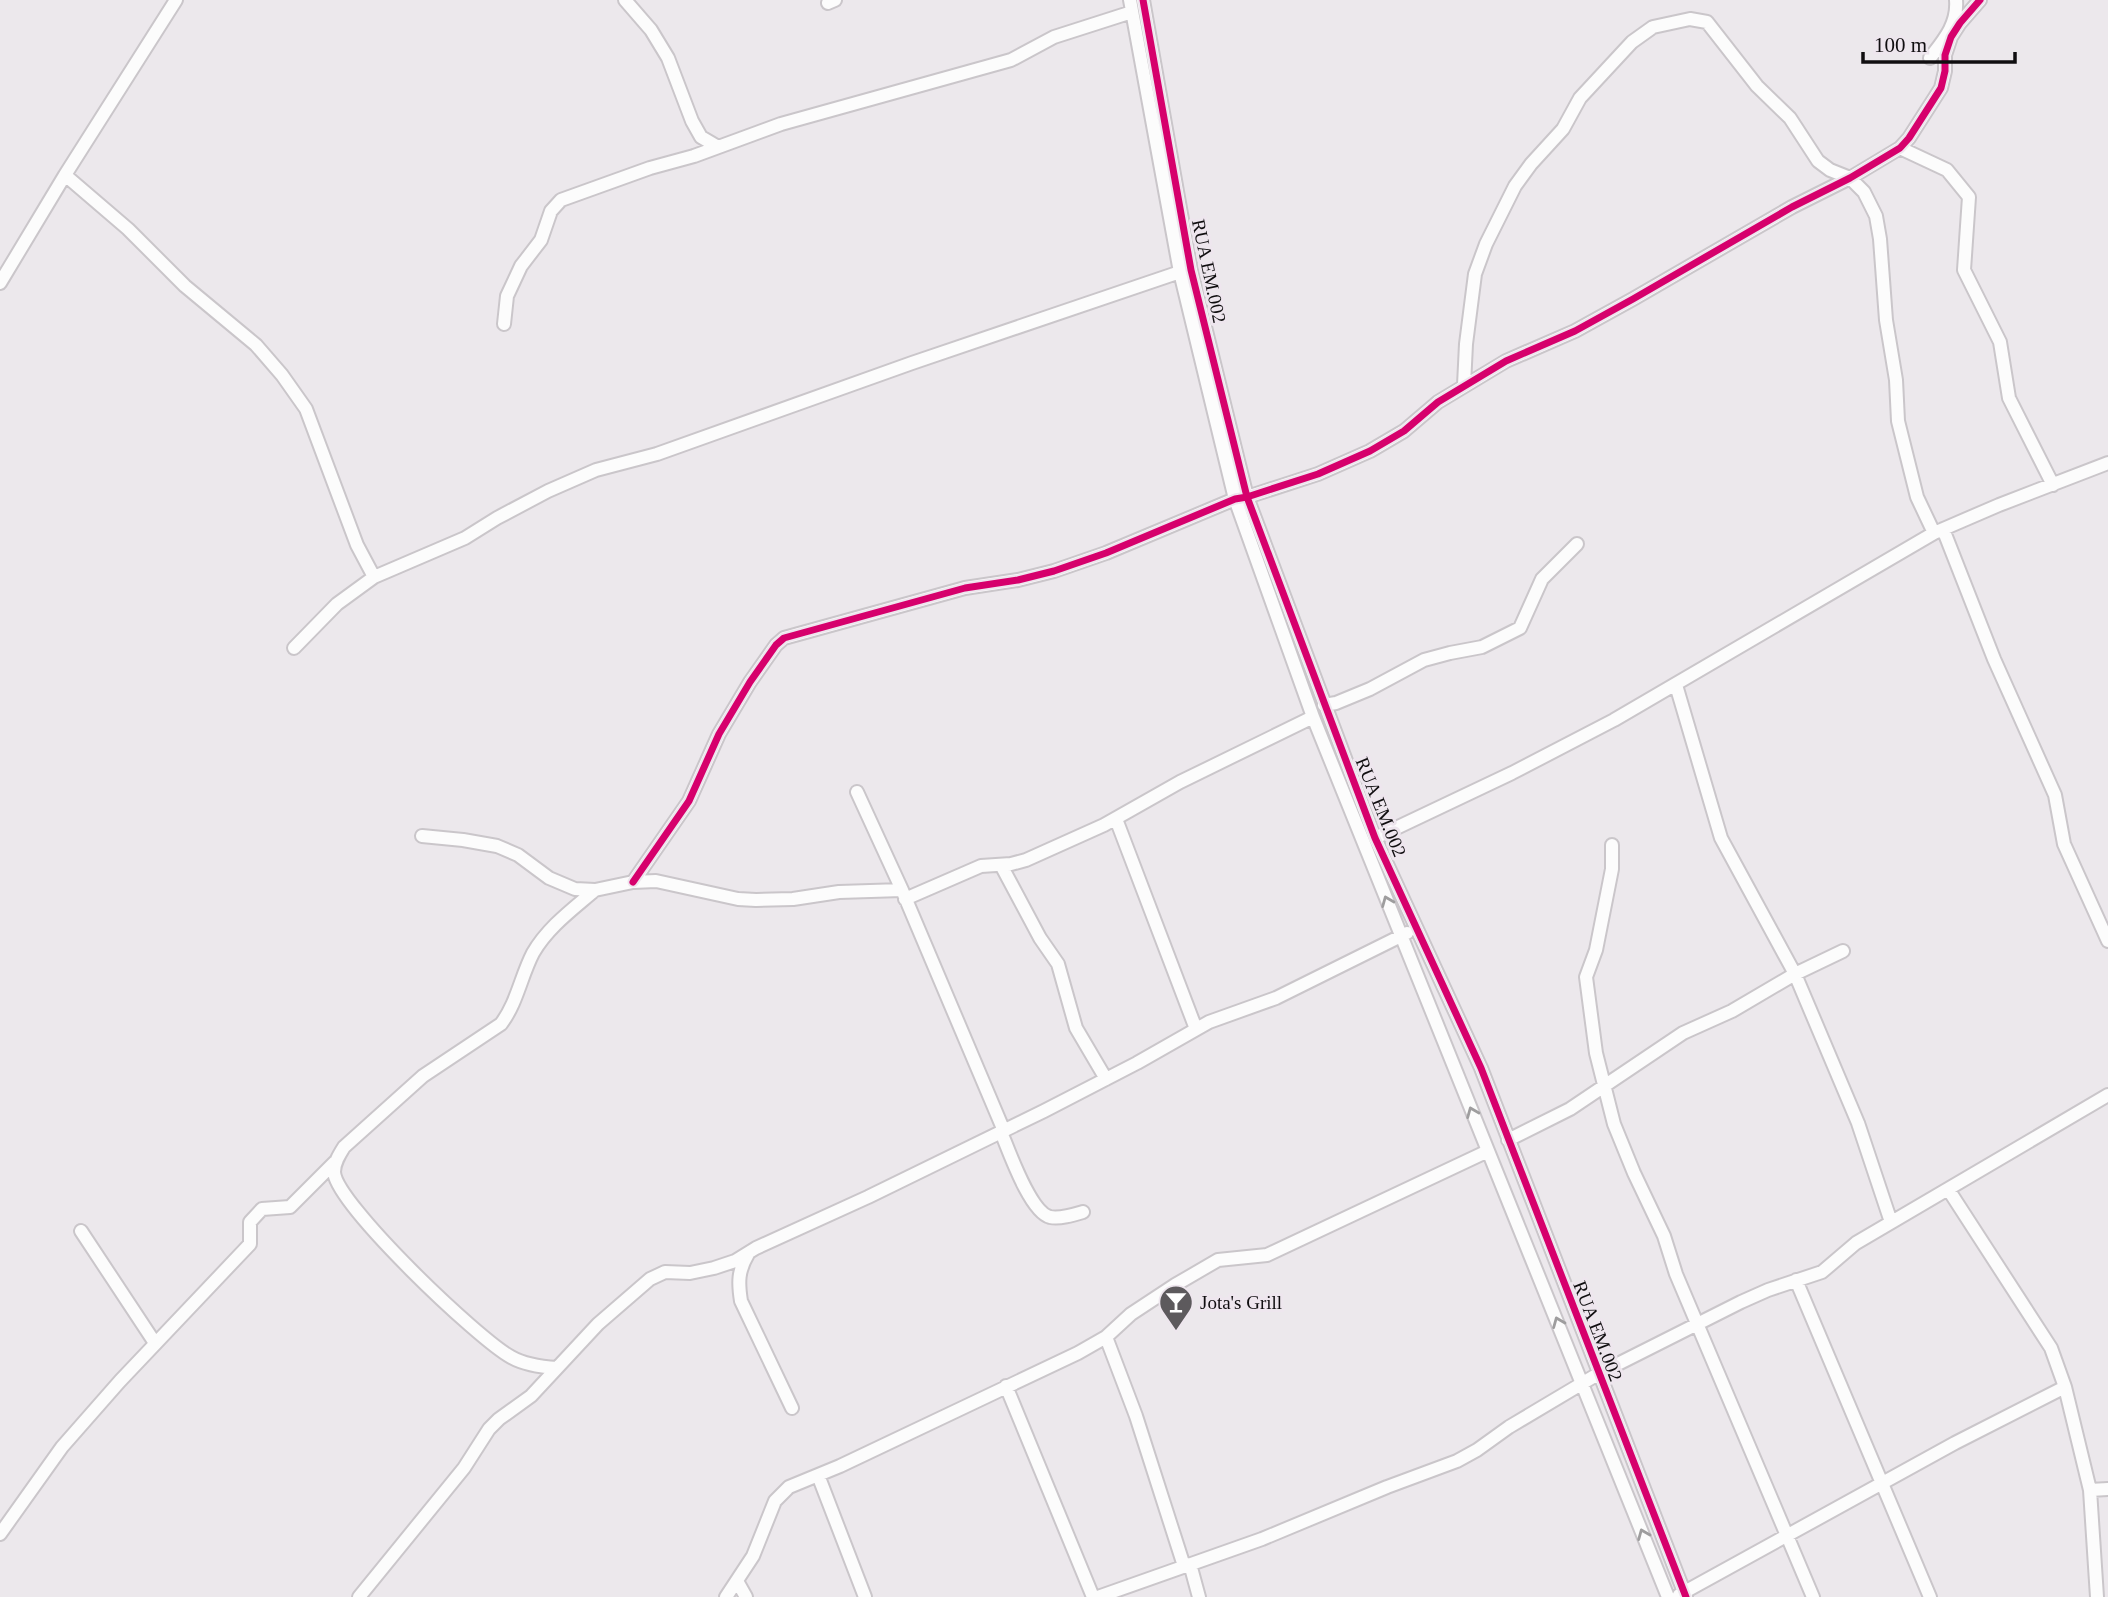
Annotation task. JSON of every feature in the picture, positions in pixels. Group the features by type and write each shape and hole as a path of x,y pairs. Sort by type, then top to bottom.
{"street":[{"path":"0,283 176,0"},
{"path":"625,0 651,30 668,58 692,121 701,137 718,147"},
{"name":"RUA EM.002","path":"1143,0 1191,270 1241,498 1375,838 1481,1068 1682,1595"},
{"path":"1930,58 1951,30 1957,12 1956,0"},
{"path":"634,881 689,801 719,734 750,682 784,638 965,588 1054,571 1241,498 1318,474 1370,451 1404,431 1438,402 1464,385 1506,361 1575,331 1900,148 1941,88 1945,55 1951,37 1980,0"},
{"path":"504,324 507,296 521,266 541,240 551,211 561,200 650,167 694,156 781,124 1011,60 1054,37 1131,6"},
{"name":"RUA EM.002","path":"1131,6 1180,272 1241,498 1313,717 1668,1597"},
{"path":"1464,385 1475,274 1486,244 1515,186 1563,128 1580,98 1632,42 1653,27 1690,19 1707,22 1757,86 1790,118 1818,161 1830,170 1850,178 1864,192 1876,216 1886,320 1896,380 1898,421 1917,497 1939,531 2054,795 2064,844 2108,941"},
{"path":"1900,148 1947,170 1969,197 1964,270 2000,342 2009,398 2053,485"},
{"path":"65,175 128,229 185,286 256,345 282,374 306,409 357,545 374,577"},
{"path":"293,648 337,604 374,577 465,538 548,491 596,470 657,454 1180,272"},
{"path":"1375,838 1512,774 1614,720 1939,531 2108,463"},
{"path":"1324,705 1370,689 1424,660 1482,648 1520,628 1542,579 1577,544"},
{"path":"1676,685 1721,838 1795,974 1858,1123 1891,1222"},
{"path":"422,836 497,846 517,855 549,878 575,889 595,890 634,881 656,881 756,900 839,892 904,894 981,866 1026,860 1116,819 1180,782 1313,717"},
{"path":"857,792 904,894 1023,1182 1037,1208 1049,1217 1065,1217 1083,1212"},
{"path":"1116,819 1196,1029"},
{"path":"1612,845 1612,869 1596,950 1586,977 1597,1053 1615,1124 1634,1173 1664,1236 1697,1325 1814,1597"},
{"path":"1001,865 1040,938 1058,964 1076,1028 1106,1079"},
{"path":"0,1534 62,1447 155,1343 250,1244 250,1222 262,1209 290,1207 335,1162 344,1147 423,1076 501,1024 508,1015 532,956 543,937 595,890"},
{"path":"359,1597 464,1468 489,1429 531,1396 598,1324 650,1279 665,1272 690,1273 735,1261 1106,1079 1196,1029 1276,998 1417,929"},
{"path":"1508,1140 1570,1109 1683,1033 1732,1011 1795,974 1843,951"},
{"path":"1098,1597 1262,1539 1457,1461 1598,1374 1741,1302 1822,1272 1856,1242 2108,1095"},
{"path":"726,1597 753,1556 775,1501 789,1487 840,1466 1033,1375 1106,1337 1131,1314 1175,1284 1218,1260 1267,1255 1488,1151"},
{"path":"335,1162 334,1174 341,1190 395,1253 441,1300 480,1336 511,1357 542,1367 557,1368"},
{"path":"1948,1189 2051,1348 2065,1387 2090,1490 2097,1597"},
{"path":"80,1231 155,1343"},
{"path":"749,1252 738,1282 741,1301 792,1408"},
{"path":"1796,1280 1930,1597"},
{"path":"1106,1337 1136,1416 1163,1505 1199,1597"},
{"path":"1006,1386 1093,1597"},
{"path":"1682,1595 1955,1443 2065,1387"},
{"path":"818,1475 865,1597"},
{"path":"2090,1490 2108,1489"},
{"path":"737,1581 746,1597"}],"cycle path":[{"path":"1143,0 1191,270 1247,497 1375,838 1481,1068 1686,1597"},
{"path":"633,882 689,801 719,734 750,682 784,638 965,588 1054,571 1106,553 1235,499 1318,474 1370,451 1404,431 1438,402 1506,361 1575,331 1900,148 1941,88 1945,55 1951,37 1980,0"}],"place":[{"name":"Jota's Grill","path":"1176,1332"}]}
